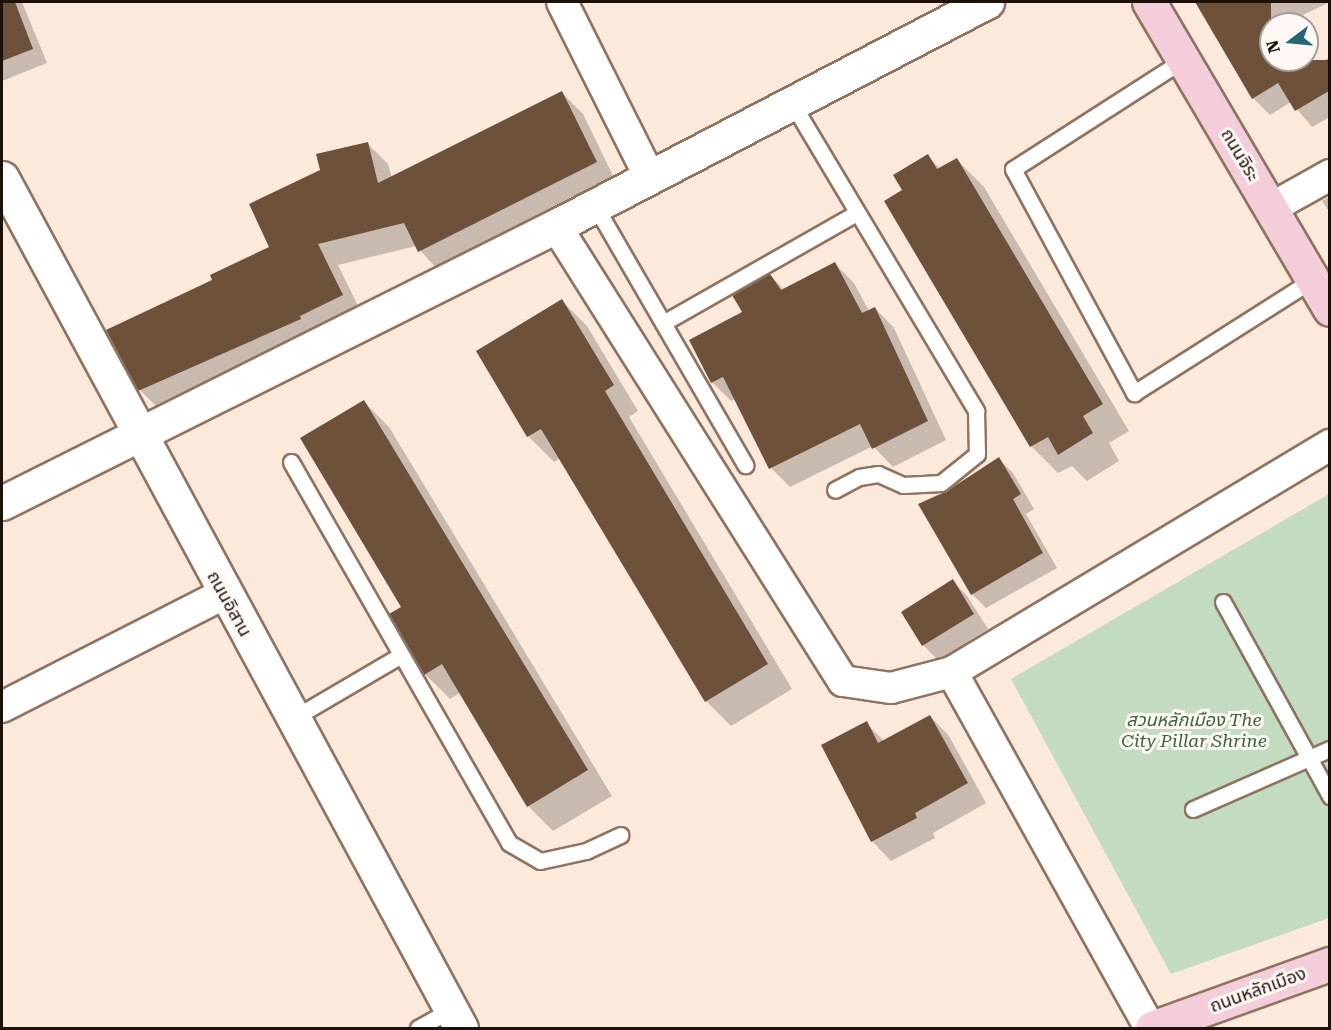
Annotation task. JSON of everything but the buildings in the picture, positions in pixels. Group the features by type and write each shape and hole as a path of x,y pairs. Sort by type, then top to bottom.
{"main road":[{"name":"ถนนจิระ","path":"1149,2 1329,309"},
{"name":"ถนนหลักเมือง","path":"1151,1029 1329,964"}],"street":[{"path":"562,2 648,174"},
{"path":"2,503 556,226 648,174 792,103 987,2"},
{"path":"1271,208 1329,175"},
{"name":"ถนนอิสาน","path":"2,178 137,435 456,1019"},
{"path":"556,226 843,681 891,688 952,672 1329,445"},
{"path":"2,706 224,594"},
{"path":"952,672 1151,1029"}],"lane":[{"path":"1183,60 1013,169 1134,393 1312,280"},
{"path":"792,103 976,411 977,454 941,483 903,485 878,474 859,477 835,490"},
{"path":"594,204 745,465"},
{"path":"663,323 857,213"},
{"path":"291,462 509,843 540,861 586,851 621,835"},
{"path":"1223,602 1329,796"},
{"path":"292,719 401,655"},
{"path":"1193,809 1329,749"},
{"path":"418,1029 456,1019"}],"green space":[{"name":"สวนหลักเมือง The City Pillar Shrine","path":"1329,494 1329,918 1171,974 1011,679"}]}
